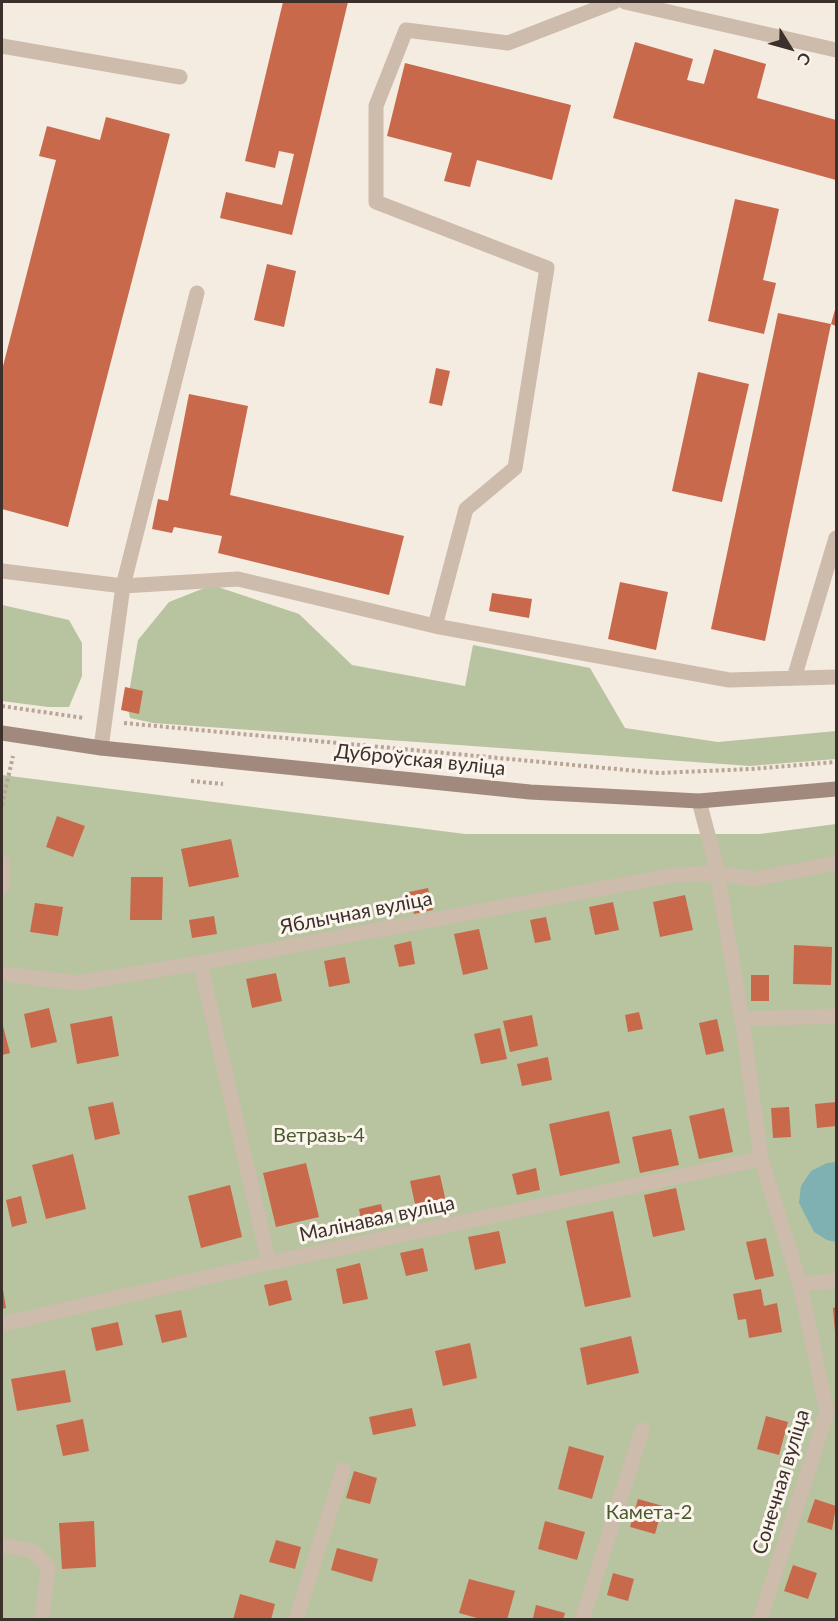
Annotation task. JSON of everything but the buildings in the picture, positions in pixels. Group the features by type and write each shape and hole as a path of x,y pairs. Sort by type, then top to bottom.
{"main road":[{"name":"Дуброўская вуліца","path":"2,734 101,748 530,792 699,801 837,789"}],"lane":[{"path":"435,626 466,509 514,468 547,267 376,202 376,106 406,30 508,43 614,2"},
{"path":"625,2 837,50"},
{"path":"2,46 180,77"},
{"path":"101,748 123,586 196,294"},
{"path":"794,678 837,538"},
{"path":"2,570 123,586 238,579 435,626 729,680 837,677"},
{"name":"Сонечная вуліца","path":"699,801 717,873 742,1019 761,1160 800,1284 827,1412 760,1620"},
{"path":"2,862 2,887"},
{"name":"Яблычная вуліца","path":"2,974 77,983 200,963 674,874 717,873 754,879 837,863"},
{"path":"200,963 269,1263"},
{"path":"742,1019 837,1016"},
{"name":"Малінавая вуліца","path":"2,1324 269,1263 761,1160"},
{"path":"800,1284 837,1281"},
{"path":"582,1620 642,1430"},
{"path":"296,1620 343,1470"},
{"path":"2,1545 33,1551 48,1567 42,1620"}],"path":[{"path":"2,706 160,728 659,773 752,770 837,762"},
{"path":"2,805 14,756"}],"green space":[{"path":"212,585 299,614 352,665 465,686 473,645 590,668 625,728 718,742 836,731 836,759 750,766 153,723 130,718 127,704 138,640 169,602"},
{"path":"2,605 69,620 82,643 82,676 69,707 48,707 2,701"},
{"name":"Ветразь-4","path":"2,775 465,834 760,834 836,824 836,1619 2,1620"}],"water":[{"path":"836,1162 836,1242 827,1240 814,1232 799,1203 801,1186 811,1171 827,1163"}],"park label":[{"name":"Камета-2","path":"649,1513"}]}
